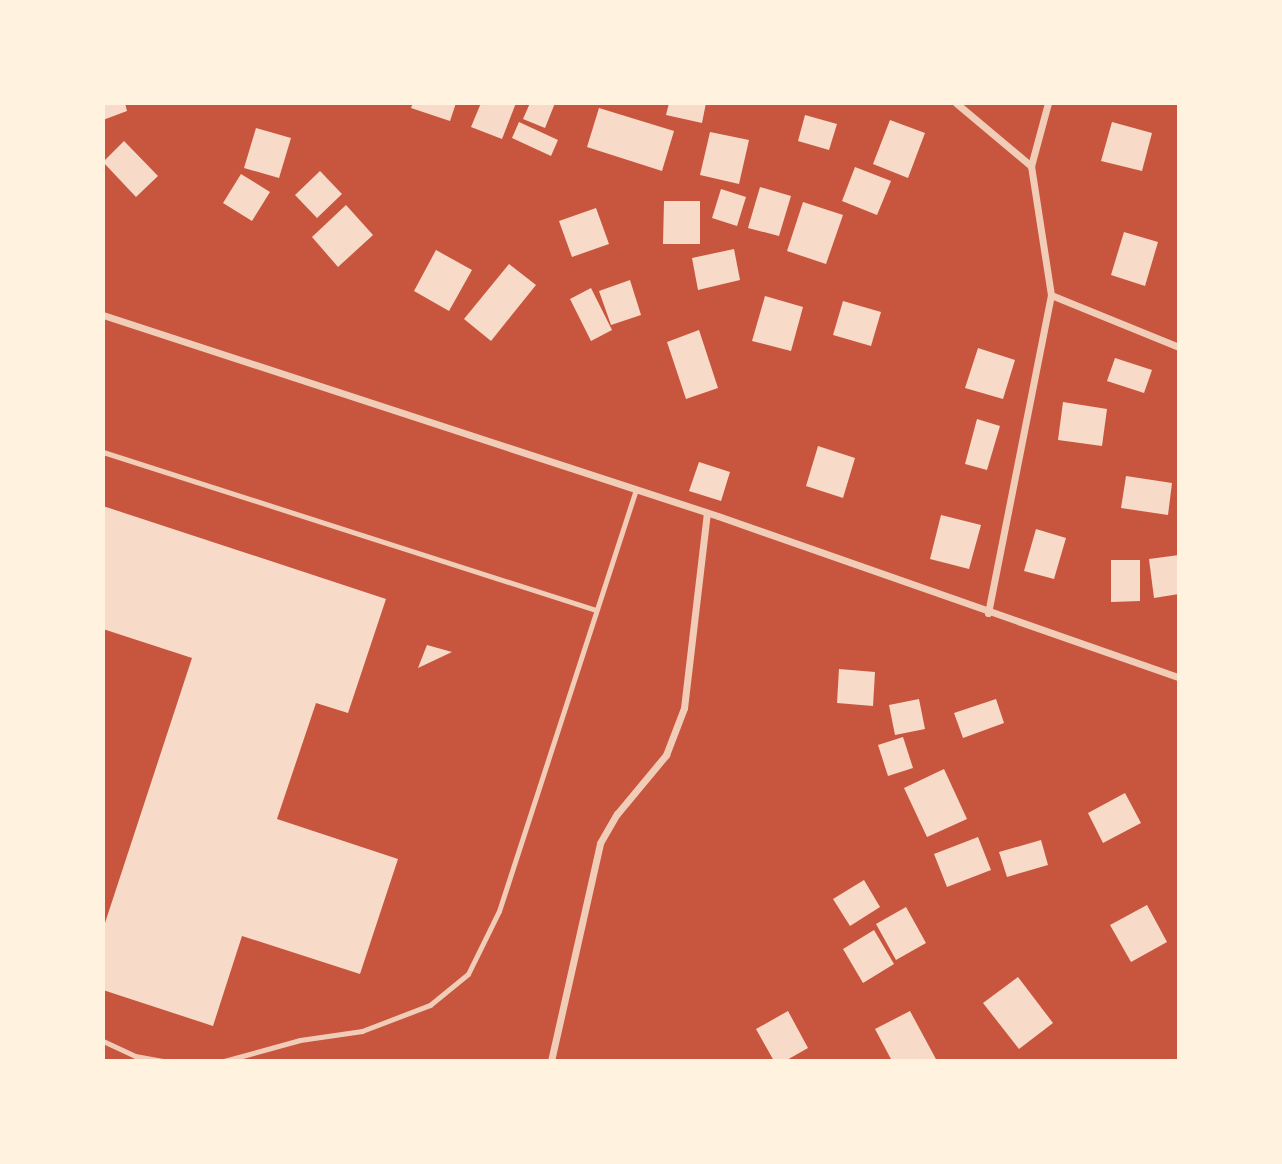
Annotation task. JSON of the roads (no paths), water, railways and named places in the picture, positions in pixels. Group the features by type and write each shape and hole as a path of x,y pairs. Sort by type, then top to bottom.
{"street":[{"path":"956,103 1031,166"},
{"path":"988,612 1051,295 1031,166 1048,103"},
{"path":"1051,295 1179,347"},
{"path":"103,315 707,513 1179,677"},
{"path":"551,1061 600,843 617,814 666,755 684,708 707,513"}],"lane":[{"path":"103,452 597,610"},
{"path":"224,1061 300,1040 362,1031 430,1005 468,974 499,911 636,490"},
{"path":"103,1041 135,1056 163,1061"}]}
